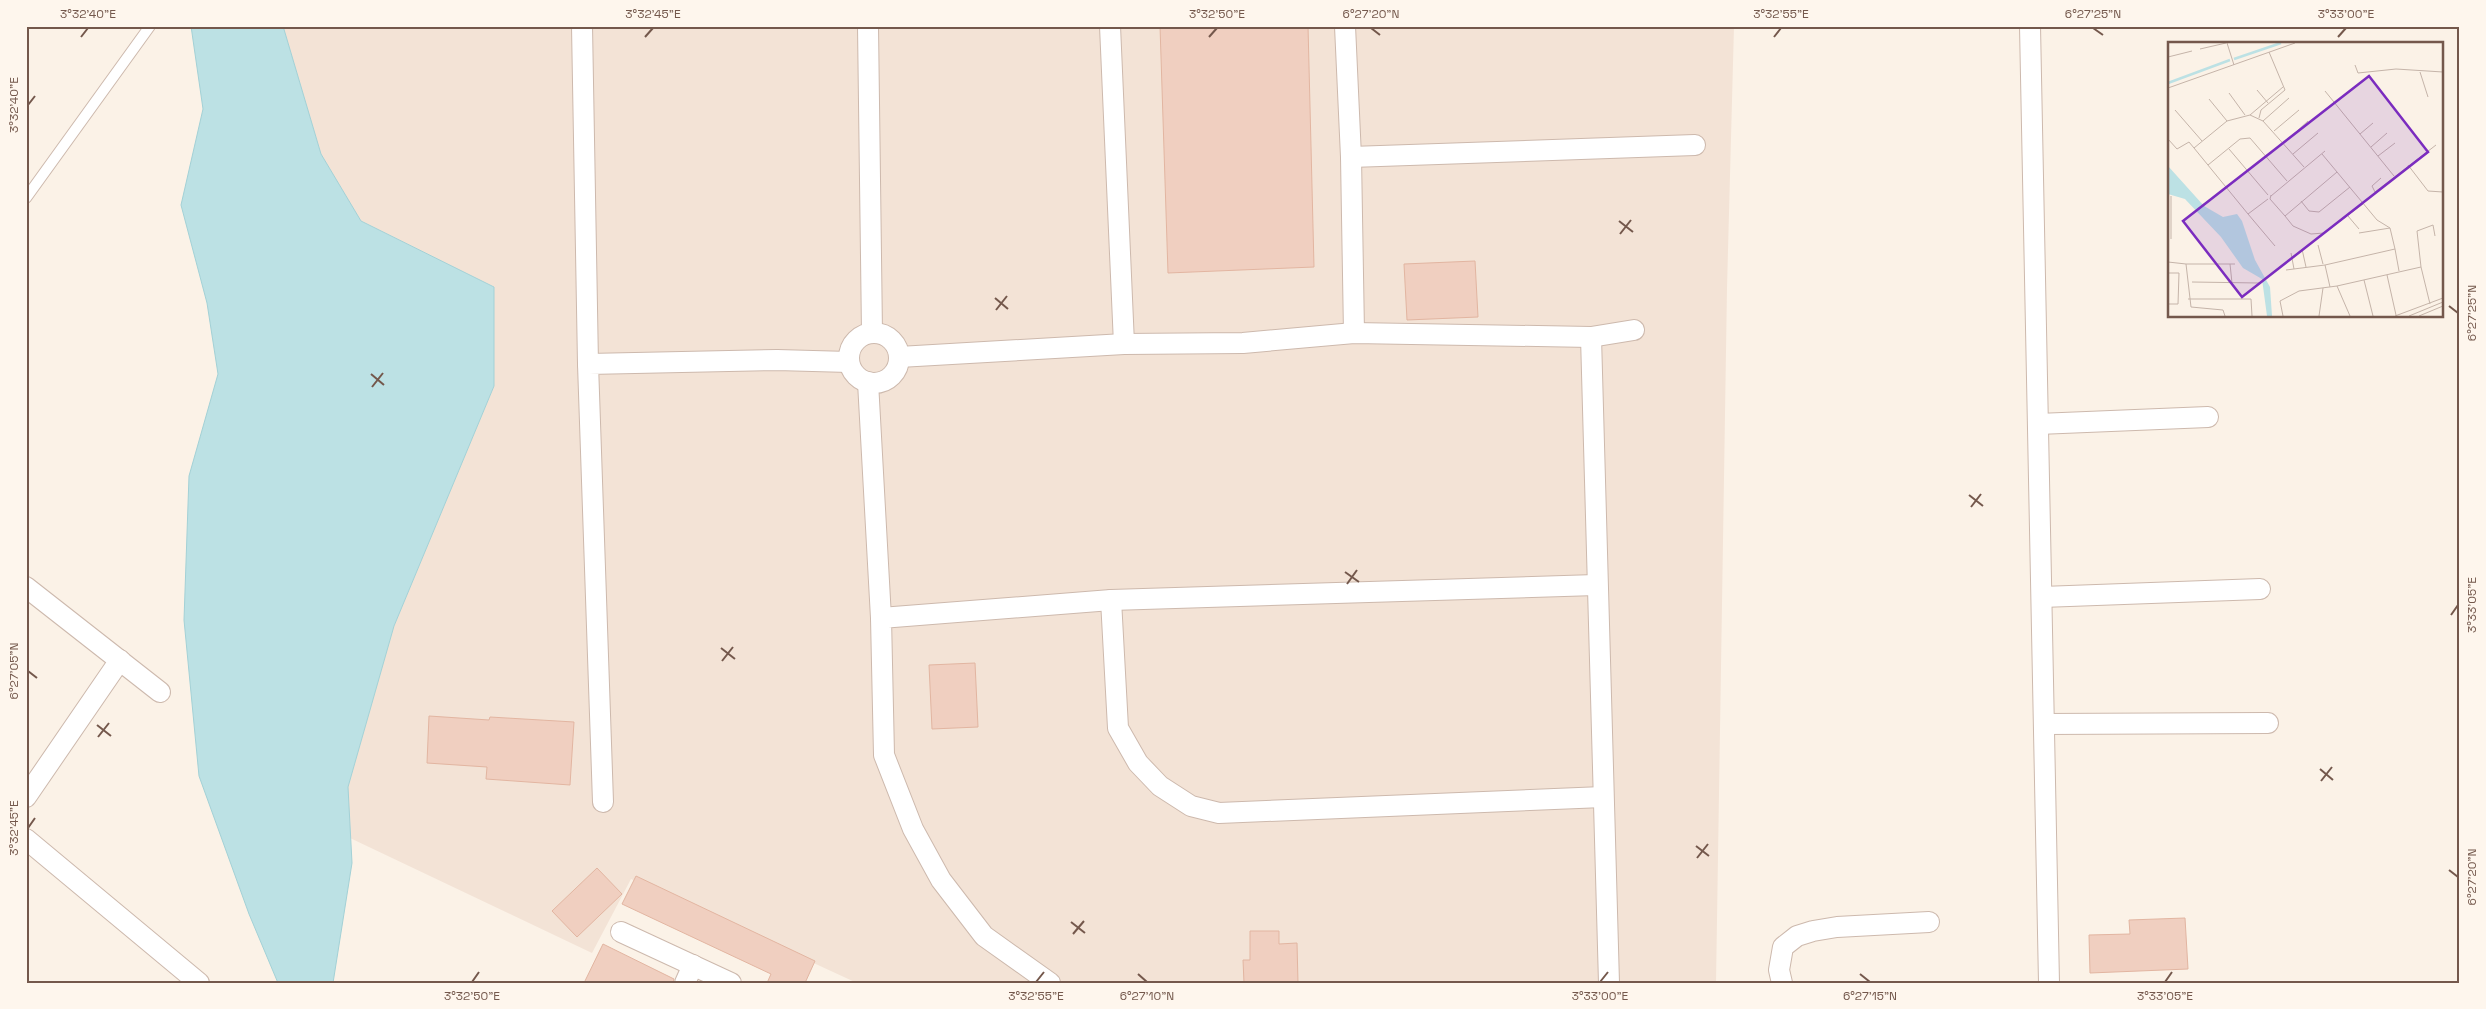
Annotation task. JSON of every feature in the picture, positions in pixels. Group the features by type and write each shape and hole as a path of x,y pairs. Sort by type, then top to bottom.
{"street":[{"path":"582,26 588,364 603,802"},
{"path":"868,26 872,332"},
{"path":"1110,26 1124,344"},
{"path":"1345,26 1351,157 1354,333"},
{"path":"2030,26 2049,983"},
{"path":"1351,157 1695,144"},
{"path":"899,357 1124,344 1243,343 1354,333 1591,337 1634,330"},
{"path":"872,332 882,334 890,339 896,347 899,357 898,366 886,379 868,382 859,378 852,371 849,362 849,352 854,342 862,335 872,332"},
{"path":"1591,337 1596,585 1609,983"},
{"path":"588,364 777,360 849,362"},
{"path":"868,382 882,618 884,755 913,828 941,880 984,936 1050,983"},
{"path":"2038,424 2208,417"},
{"path":"882,618 1111,600 1596,585"},
{"path":"26,587 160,692"},
{"path":"2042,597 2260,589"},
{"path":"1111,600 1118,728 1138,763 1160,786 1191,806 1219,813 1603,797"},
{"path":"26,797 120,660"},
{"path":"2044,724 2268,723"},
{"path":"26,839 199,983"},
{"path":"1782,983 1779,970 1783,947 1797,936 1837,927 1929,922"},
{"path":"621,932 689,974 731,983"}],"lane":[{"path":"26,198 150,26"}],"shaded area":[{"path":"283,26 1734,26 1727,288 1716,983 857,983 631,879 592,953 350,838 348,787 394,626 494,386 494,287 361,221 321,154"}],"water":[{"path":"191,26 283,26 321,154 361,221 494,287 494,386 394,626 348,787 352,863 333,983 278,983 249,914 199,776 184,620 189,476 218,374 207,303 181,205 203,109"}],"building":[{"path":"1160,26 1308,26 1314,267 1168,273"},
{"path":"1475,261 1478,317 1407,320 1404,264"},
{"path":"975,663 978,727 932,729 929,665"},
{"path":"429,716 489,720 490,717 574,722 570,785 486,779 487,767 427,763"},
{"path":"597,868 622,894 577,937 552,911"},
{"path":"636,876 815,961 805,983 767,983 771,974 622,904"},
{"path":"2185,918 2188,969 2090,973 2089,935 2130,934 2129,920"},
{"path":"1250,931 1279,931 1279,944 1297,943 1298,983 1244,983 1243,960 1250,960"},
{"path":"603,944 674,979 673,983 584,983"}]}
